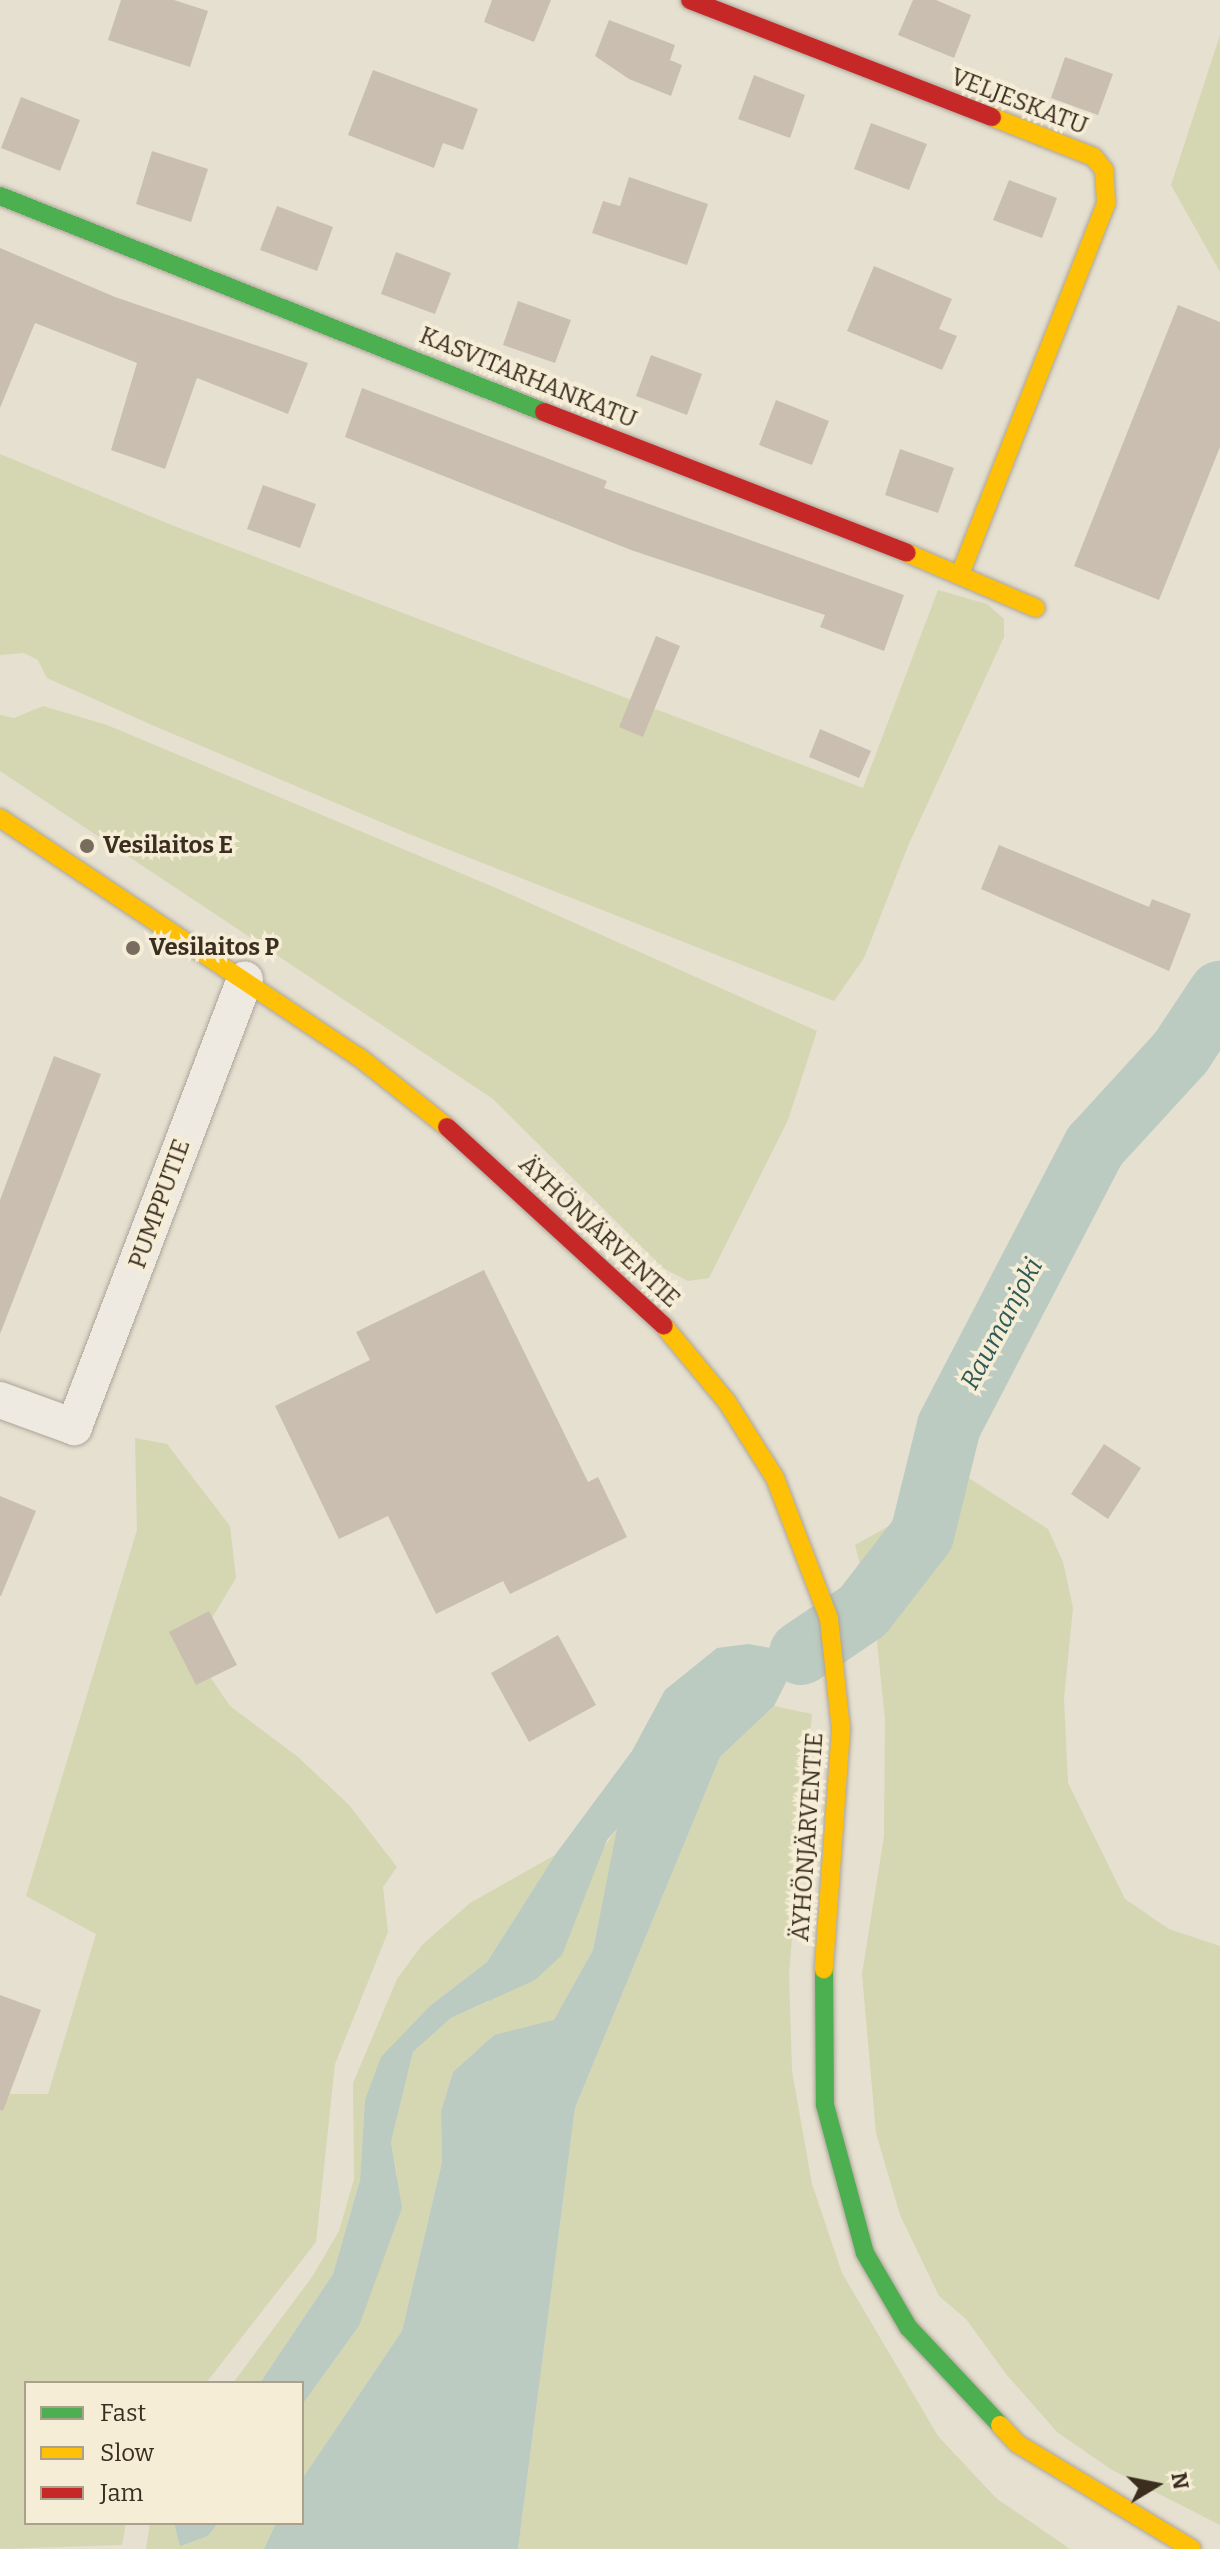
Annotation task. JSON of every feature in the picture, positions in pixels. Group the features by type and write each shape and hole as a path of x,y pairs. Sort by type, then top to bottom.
{"main road":[{"name":"VELJESKATU","path":"690,0 1094,157 1104,170 1106,203 961,572"},
{"name":"KASVITARHANKATU","path":"0,196 961,572 1036,608"},
{"name":"ÄYHÖNJÄRVENTIE","path":"0,818 359,1057 461,1138 673,1334 727,1402 775,1478 816,1575 837,1676 840,1788 821,2009 825,2105 865,2253 908,2327 1018,2444 1192,2549"}],"street":[{"name":"PUMPPUTIE","path":"0,1400 74,1427 245,980"}],"green space":[{"path":"1220,35 1220,272 1171,185"},
{"path":"0,454 169,524 863,788 938,590 987,604 1004,619 1004,637 908,846 864,958 834,1001 409,834 152,725 47,678 38,660 24,653 0,655"},
{"path":"43,706 107,725 496,888 817,1031 788,1120 709,1278 688,1281 663,1268 493,1099 0,771 0,715 14,718"},
{"path":"135,1438 167,1444 230,1526 236,1578 206,1628 206,1671 230,1706 298,1757 349,1805 397,1867 383,1887 388,1932 335,2064 316,2242 208,2381 24,2381 24,2525 126,2525 122,2545 0,2549 0,2094 48,2094 96,1934 26,1896 137,1530"},
{"path":"946,1473 961,1473 1048,1529 1063,1562 1073,1608 1064,1698 1068,1783 1125,1899 1169,1929 1220,1946 1220,2525 1112,2470 1057,2432 1006,2374 966,2319 939,2296 900,2215 876,2133 862,1974 884,1836 885,1720 875,1622 855,1545 914,1512"},
{"path":"774,1706 812,1714 789,1973 792,2071 812,2184 842,2273 938,2436 996,2498 1070,2549 518,2549 575,2108 720,1757"},
{"path":"618,1828 593,1950 554,2021 494,2035 453,2072 441,2111 442,2162 402,2331 304,2476 304,2402 359,2326 397,2175 391,2142 413,2052 451,2018 488,2002"},
{"path":"555,1855 487,1962 431,2005 365,2100 360,2180 333,2274 261,2381 234,2381 312,2277 339,2231 354,2179 353,2083 397,1979 422,1945 470,1903"},
{"path":"150,2525 175,2525 180,2545 208,2536 216,2525 275,2525 264,2549 146,2549"}],"shaded area":[{"path":"748,1644 801,1653 774,1706 720,1757 575,2108 518,2549 264,2549 275,2525 304,2525 304,2476 402,2331 442,2162 441,2111 453,2072 494,2035 554,2020 593,1950 617,1829 607,1840 562,1955 535,1980 451,2018 413,2052 391,2142 402,2208 359,2326 304,2402 304,2381 261,2381 333,2274 360,2180 365,2100 381,2057 431,2005 487,1962 555,1855 632,1751 665,1690 717,1648"},
{"path":"175,2525 216,2525 208,2536 180,2546"}],"building":[{"path":"121,0 174,0 208,11 190,67 108,40"},
{"path":"492,0 551,0 534,42 484,22"},
{"path":"913,0 936,0 971,15 954,58 898,35"},
{"path":"609,20 675,45 670,60 682,65 671,96 629,79 595,56"},
{"path":"1065,57 1113,74 1098,115 1051,98"},
{"path":"373,70 478,109 463,150 443,143 434,168 348,135"},
{"path":"754,75 805,95 790,138 738,119"},
{"path":"21,97 80,120 60,171 1,148"},
{"path":"871,123 927,144 909,190 854,169"},
{"path":"152,151 208,169 191,222 136,204"},
{"path":"629,177 708,204 687,265 592,233 603,201 620,206"},
{"path":"1009,180 1057,198 1042,238 993,220"},
{"path":"277,206 333,227 317,271 260,250"},
{"path":"0,248 115,297 308,363 288,414 197,378 165,469 111,450 137,363 35,323 0,408"},
{"path":"396,252 451,273 435,314 381,294"},
{"path":"874,266 952,299 939,329 957,336 942,370 847,331"},
{"path":"518,301 571,320 555,363 503,345"},
{"path":"1178,305 1220,322 1220,447 1159,600 1074,566"},
{"path":"651,355 702,374 687,415 636,396"},
{"path":"362,388 607,481 604,488 904,595 884,651 820,627 825,615 631,550 345,437"},
{"path":"776,400 829,421 812,465 759,445"},
{"path":"900,449 954,468 938,513 885,495"},
{"path":"263,485 316,504 300,548 247,529"},
{"path":"656,636 680,646 643,737 619,727"},
{"path":"820,729 871,751 859,778 809,757"},
{"path":"999,845 1149,907 1152,899 1191,914 1169,971 981,889"},
{"path":"54,1056 101,1074 0,1334 0,1200"},
{"path":"484,1270 588,1482 598,1477 627,1537 510,1594 503,1581 436,1614 388,1516 339,1539 275,1406 370,1360 356,1332"},
{"path":"1104,1444 1141,1468 1108,1519 1071,1494"},
{"path":"0,1496 36,1511 1,1596 0,1596"},
{"path":"209,1611 237,1665 196,1685 169,1632"},
{"path":"558,1635 596,1705 529,1742 491,1673"},
{"path":"0,1995 41,2010 3,2111 0,2110"}],"waterway":[{"name":"Raumanjoki","path":"801,1653 863,1611 922,1535 949,1426 1095,1146 1181,1052 1220,993"}],"traffic: fast":[{"path":"0,196 544,412"},
{"path":"824,1969 825,2105 865,2253 908,2327 1000,2425"}],"traffic: slow":[{"path":"961,572 1106,203 1104,170 1094,157 992,117"},
{"path":"907,553 1036,608"},
{"path":"0,818 359,1057 447,1127"},
{"path":"664,1326 727,1402 775,1478 829,1619 841,1729 824,1969"},
{"path":"1000,2425 1018,2444 1192,2549"}],"traffic: jam":[{"path":"690,0 992,117"},
{"path":"544,412 907,553"},
{"path":"447,1127 664,1326"}],"place":[{"name":"Vesilaitos E","path":"87,846"},
{"name":"Vesilaitos P","path":"133,948"}]}
